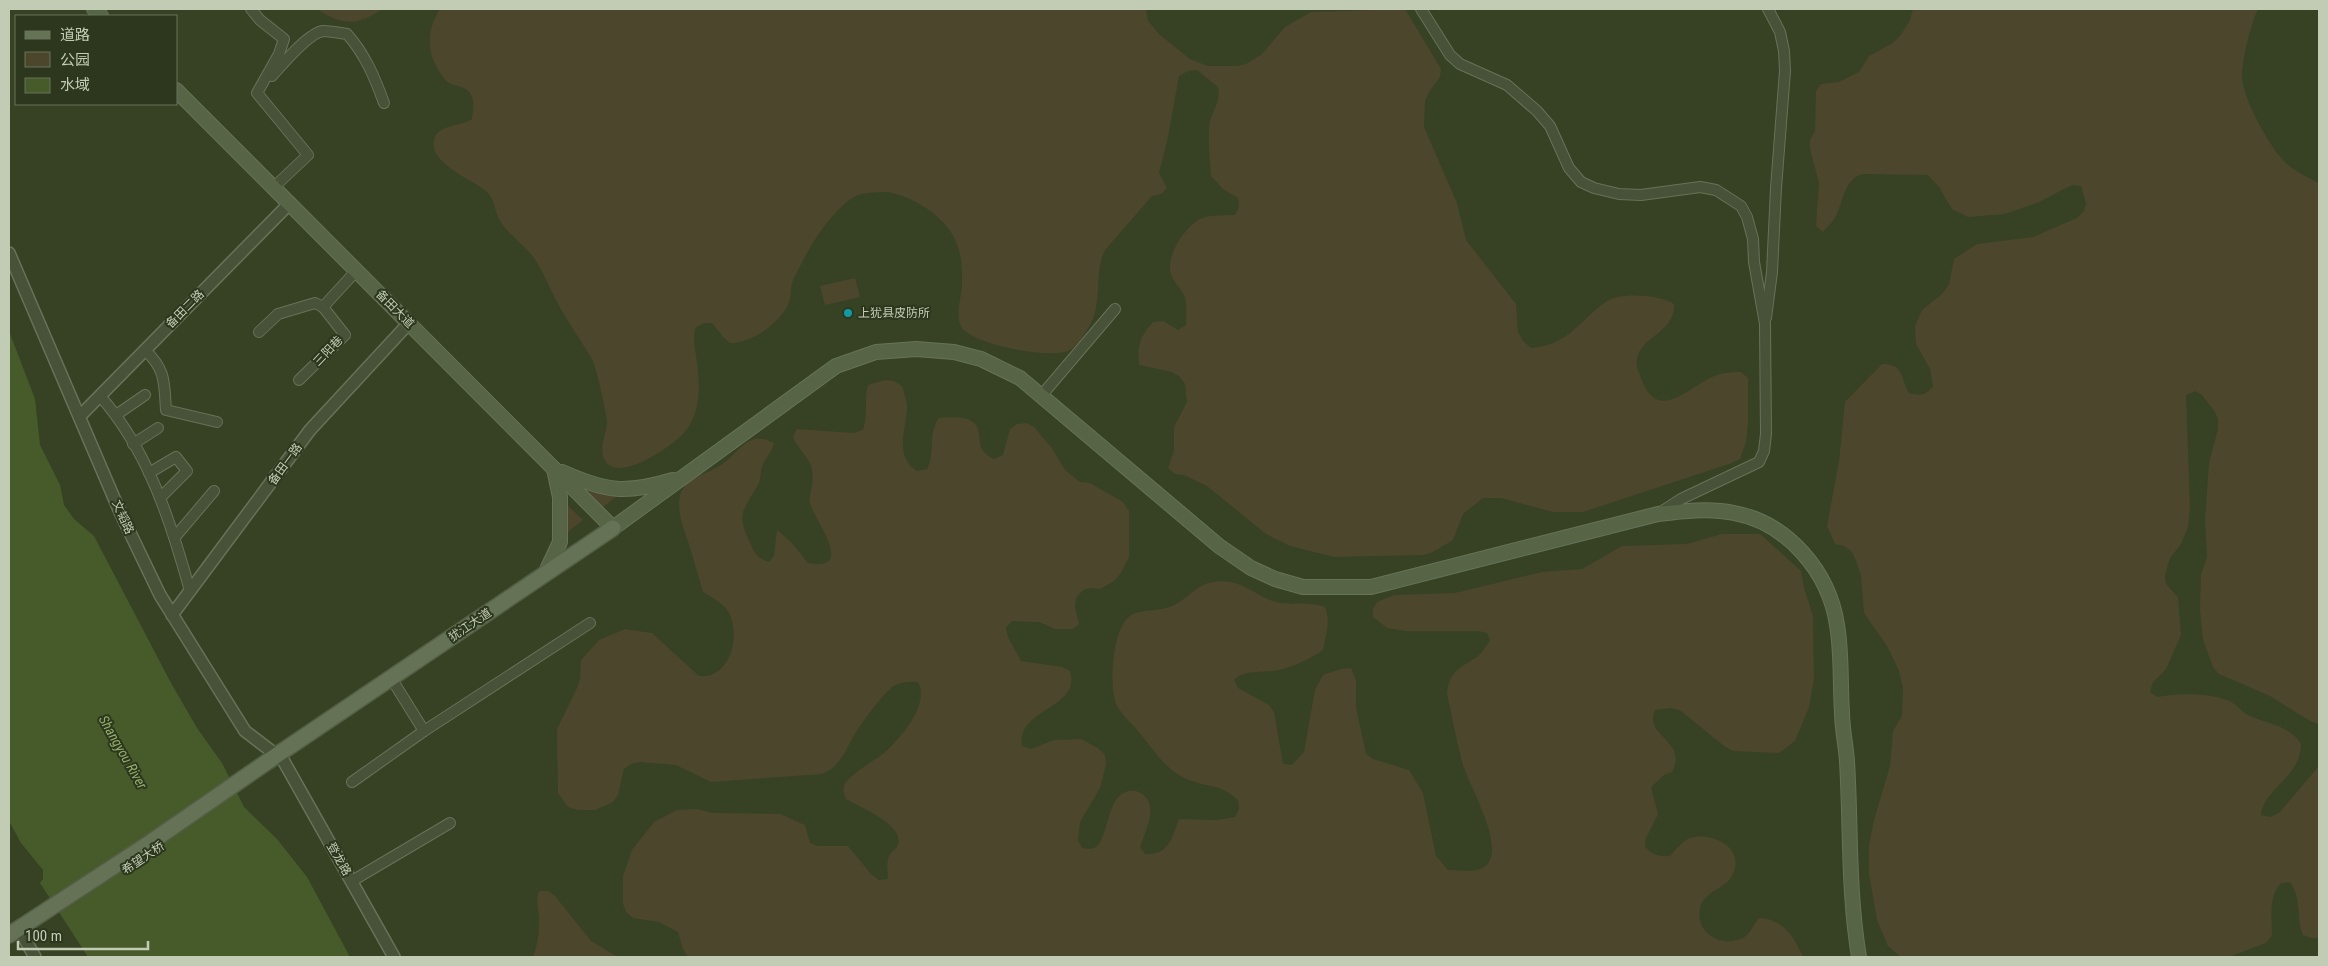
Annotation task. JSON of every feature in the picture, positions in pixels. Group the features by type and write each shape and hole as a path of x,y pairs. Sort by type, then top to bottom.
{"main road":[{"name":"备田大道","path":"178,92 613,528"},
{"path":"613,528 836,366 876,352 916,349 947,351 981,359 1020,378 1219,546 1251,568 1303,588 1371,587 1658,514 1699,510 1735,513 1785,535 1806,555 1825,585 1837,623 1841,657 1842,714 1847,769 1851,898 1859,957"},
{"path":"554,469 605,489 626,490 652,486 684,476"},
{"path":"545,574 560,542 560,497 554,469"},
{"name":"犹江大道","path":"258,773 327,722 613,528"},
{"name":"希望大桥","path":"17,933 151,842 258,773"},
{"path":"9,945 17,933"}],"street":[{"path":"251,9 260,20 284,39 261,88"},
{"path":"1420,9 1450,55 1460,64 1507,85 1537,111 1550,126 1569,168 1581,182 1594,188 1619,194 1641,195 1700,187 1716,190 1741,206 1747,217 1753,239 1754,262 1765,324"},
{"path":"1658,514 1681,499 1759,462 1764,451 1766,434 1765,324 1772,272 1785,71 1784,51 1780,32 1768,9"},
{"path":"274,187 308,156 257,93 289,56 312,36 321,31 347,34 356,44 374,75 384,103"},
{"name":"备田二路","path":"80,416 290,203"},
{"name":"文韬路","path":"9,253 120,512 160,595 245,732 280,758"},
{"path":"259,332 278,314 315,303 323,307 356,270"},
{"name":"三阳巷","path":"299,380 345,335 323,307"},
{"path":"1041,396 1115,309"},
{"name":"备田一路","path":"172,615 310,430 410,323"},
{"path":"145,350 157,361 164,374 166,410 217,422"},
{"path":"116,415 145,395"},
{"path":"100,396 116,415 149,472 175,537 190,591"},
{"path":"133,444 158,428"},
{"path":"149,472 176,457 187,471 160,498"},
{"path":"175,537 214,491"},
{"path":"352,782 424,732 590,623"},
{"path":"391,678 424,732"},
{"name":"登龙路","path":"280,758 394,957"},
{"path":"352,882 450,823"},
{"path":"17,933 35,957"}],"green space":[{"path":"317,9 382,9 365,19 350,22 334,19"},
{"path":"440,9 1146,9 1148,21 1160,35 1190,59 1208,66 1236,66 1246,64 1262,54 1285,27 1311,12 1405,9 1441,69 1440,77 1425,101 1424,127 1457,203 1466,240 1516,304 1518,332 1523,341 1531,348 1556,342 1573,331 1597,309 1613,298 1640,296 1660,298 1668,301 1674,304 1670,321 1645,345 1637,359 1637,368 1648,393 1656,399 1664,401 1681,395 1716,375 1741,372 1748,378 1746,442 1740,459 1729,464 1583,512 1553,512 1501,498 1483,498 1463,514 1453,540 1431,553 1423,555 1334,557 1290,546 1266,534 1207,486 1184,475 1175,474 1168,468 1174,451 1174,427 1187,402 1185,384 1180,377 1172,372 1139,365 1140,341 1153,322 1163,321 1178,330 1186,325 1185,298 1172,278 1170,268 1173,251 1182,236 1200,219 1204,217 1235,215 1239,207 1238,198 1223,189 1211,176 1209,128 1219,94 1218,87 1197,70 1188,71 1179,76 1167,142 1159,173 1167,188 1161,194 1152,196 1105,250 1101,259 1097,301 1092,321 1072,349 1060,353 1031,352 997,345 970,334 962,328 959,318 962,284 959,250 955,240 942,221 923,206 903,196 887,192 858,195 838,210 818,235 793,280 790,299 785,310 773,324 747,340 730,343 712,323 704,323 696,327 694,338 699,387 696,409 688,427 678,439 646,460 623,468 613,467 606,462 602,452 607,421 601,389 592,359 560,308 535,259 500,221 494,203 488,193 445,164 438,157 434,149 436,135 445,128 472,119 473,109 473,99 470,93 460,86 446,81 432,56 430,48 431,32"},
{"path":"1913,9 2258,9 2247,42 2242,69 2246,96 2257,121 2278,154 2292,168 2319,183 2319,724 2310,721 2270,696 2219,674 2213,667 2203,640 2200,610 2201,575 2207,557 2205,520 2209,463 2218,429 2218,420 2215,412 2202,395 2195,391 2186,395 2190,508 2188,527 2181,544 2170,558 2165,575 2166,584 2178,597 2181,635 2166,669 2153,682 2150,692 2157,697 2195,694 2225,699 2248,715 2284,729 2296,738 2301,744 2295,765 2269,797 2261,815 2270,817 2279,813 2319,766 2319,938 2303,935 2298,901 2290,882 2281,883 2274,894 2272,901 2272,936 2266,943 2229,957 1901,957 1888,946 1877,920 1869,874 1869,846 1874,820 1890,766 1893,731 1902,716 1903,688 1899,671 1887,646 1864,613 1861,576 1855,558 1851,551 1844,546 1835,544 1827,526 1839,461 1845,402 1882,364 1895,366 1898,369 1909,393 1920,395 1928,392 1933,386 1930,369 1916,344 1915,326 1922,310 1942,294 1949,284 1954,259 1977,244 2033,237 2077,218 2084,211 2086,203 2081,186 2072,185 2039,202 2005,214 1968,217 1952,209 1939,187 1928,175 1863,174 1852,180 1848,185 1836,216 1823,232 1816,226 1819,183 1810,149 1810,140 1815,131 1816,91 1821,84 1839,82 1859,72 1869,56 1893,43 1900,36 1910,20"},
{"path":"855,278 860,297 825,305 820,286"},
{"path":"885,380 894,381 902,386 907,406 903,450 905,458 917,471 927,469 930,463 933,430 939,418 970,420 976,425 979,432 981,447 986,454 995,459 1003,455 1010,429 1017,424 1026,423 1034,427 1051,447 1065,470 1080,482 1090,483 1123,502 1129,511 1129,557 1121,573 1114,581 1100,589 1083,590 1076,598 1075,607 1079,624 1073,629 1055,629 1039,622 1012,621 1006,628 1008,637 1021,661 1062,667 1070,671 1071,684 1067,693 1029,724 1023,733 1022,746 1031,749 1054,740 1081,739 1098,748 1105,755 1106,764 1100,788 1080,822 1078,840 1082,848 1089,849 1099,844 1115,802 1126,792 1140,792 1149,803 1149,819 1140,847 1145,854 1153,854 1164,849 1171,839 1179,819 1216,820 1235,817 1239,809 1238,800 1231,794 1219,788 1195,782 1179,775 1166,765 1117,706 1113,685 1116,642 1126,620 1133,614 1169,607 1178,603 1203,585 1220,581 1239,584 1280,603 1325,607 1328,623 1323,650 1288,667 1239,676 1234,680 1238,688 1269,705 1274,712 1283,764 1292,765 1304,752 1315,690 1323,675 1351,668 1356,680 1356,707 1366,754 1373,759 1409,770 1423,793 1436,856 1448,870 1472,871 1483,868 1490,860 1492,850 1491,838 1462,762 1447,694 1453,675 1480,654 1490,640 1487,633 1479,631 1405,631 1387,628 1373,617 1373,609 1377,602 1394,595 1455,593 1542,572 1582,569 1622,546 1687,544 1722,534 1760,534 1801,571 1813,616 1814,679 1809,707 1795,741 1779,753 1733,751 1724,746 1681,711 1672,708 1655,710 1653,719 1655,727 1671,745 1676,761 1672,772 1664,775 1651,787 1658,814 1646,838 1645,847 1656,855 1670,856 1682,843 1690,838 1708,837 1725,844 1735,858 1735,866 1729,880 1702,902 1700,917 1706,931 1718,939 1735,941 1746,936 1759,918 1768,919 1787,930 1803,957 688,957 683,949 678,932 659,922 633,918 626,912 623,904 623,876 632,850 654,822 677,810 697,809 713,813 780,814 805,825 810,843 818,846 848,846 871,874 879,880 888,879 888,859 898,846 898,837 894,830 880,817 846,799 844,788 847,780 884,753 898,739 912,720 920,700 921,691 918,682 905,682 892,687 865,719 835,766 822,774 711,782 676,765 640,762 631,764 624,769 618,795 613,802 595,810 578,810 568,807 558,793 557,729 577,688 580,679 581,660 599,640 625,629 652,633 699,676 710,675 718,671 725,664 733,645 733,624 725,608 703,592 680,516 679,506 683,489 689,482 721,465 746,443 755,439 761,439 774,443 762,467 759,483 748,501 742,520 746,535 756,554 769,562 774,556 777,530 791,542 808,563 822,564 830,560 829,543 810,503 813,480 811,465 793,437 797,429 854,433 863,430 868,385"},
{"path":"582,486 622,492 602,508"},
{"path":"563,501 583,520 564,535"},
{"path":"539,891 548,891 555,896 591,941 618,957 533,957 538,934 537,901"}],"water":[{"name":"Shangyou River","path":"9,331 35,399 40,445 60,485 64,505 74,519 94,536 171,683 197,728 222,763 244,807 277,839 307,877 350,957 88,957 40,883 43,879 43,870 21,843 9,821"}],"place":[{"name":"上犹县皮防所","path":"848,313"}]}
